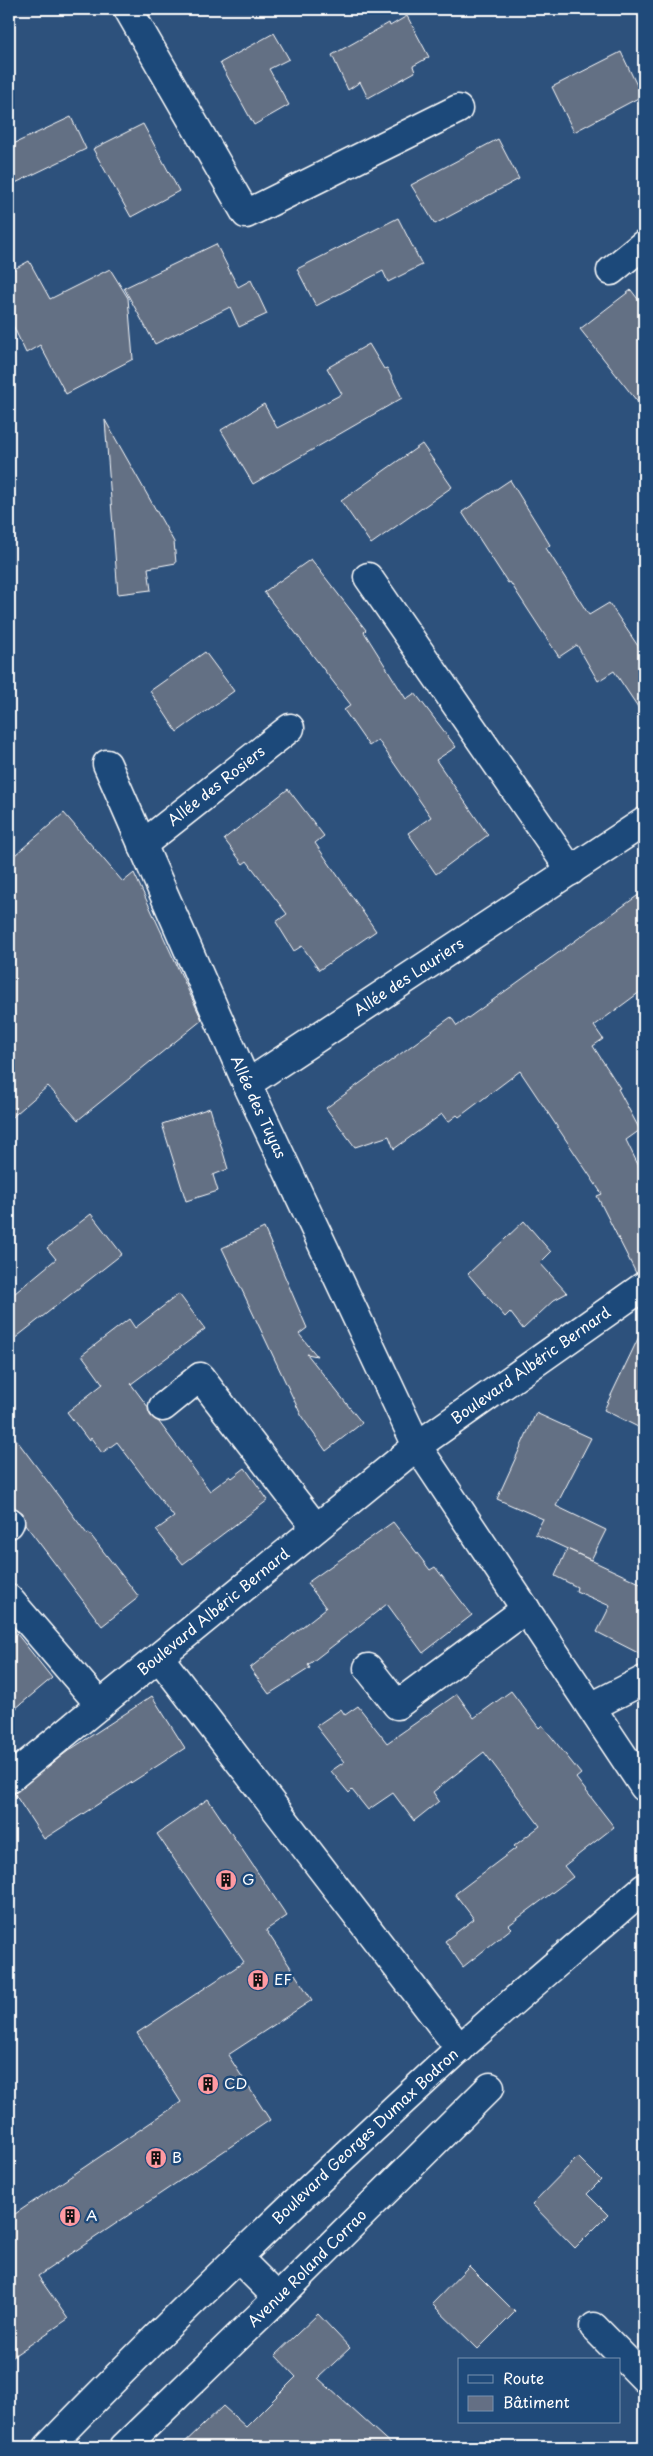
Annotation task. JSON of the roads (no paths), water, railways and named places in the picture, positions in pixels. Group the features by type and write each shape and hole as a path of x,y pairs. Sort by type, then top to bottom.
{"street":[{"path":"128,9 246,214 458,109"},
{"path":"611,271 644,244"},
{"path":"368,577 571,871"},
{"name":"Allée des Rosiers","path":"142,845 290,728"},
{"name":"Allée des Tuyas","path":"107,764 247,1084 417,1446"},
{"name":"Allée des Lauriers","path":"247,1084 644,822"},
{"name":"Boulevard Albéric Bernard","path":"9,1779 417,1446 644,1286"},
{"path":"163,1407 200,1377 316,1528"},
{"path":"417,1446 644,1787"},
{"path":"9,1599 100,1705"},
{"path":"368,1668 397,1705 526,1609"},
{"name":"Boulevard Georges Dumax Bodron","path":"48,2447 126,2367 238,2258 460,2049 159,1657"},
{"path":"591,1707 644,1680"},
{"path":"460,2049 644,1888"},
{"name":"Avenue Roland Corrao","path":"124,2447 278,2298 490,2087"},
{"path":"238,2258 278,2298"},
{"path":"594,2327 644,2378"}],"place":[{"name":"G","path":"226,1880"},
{"name":"EF","path":"258,1980"},
{"name":"CD","path":"208,2084"},
{"name":"B","path":"156,2158"},
{"name":"A","path":"70,2216"}]}
